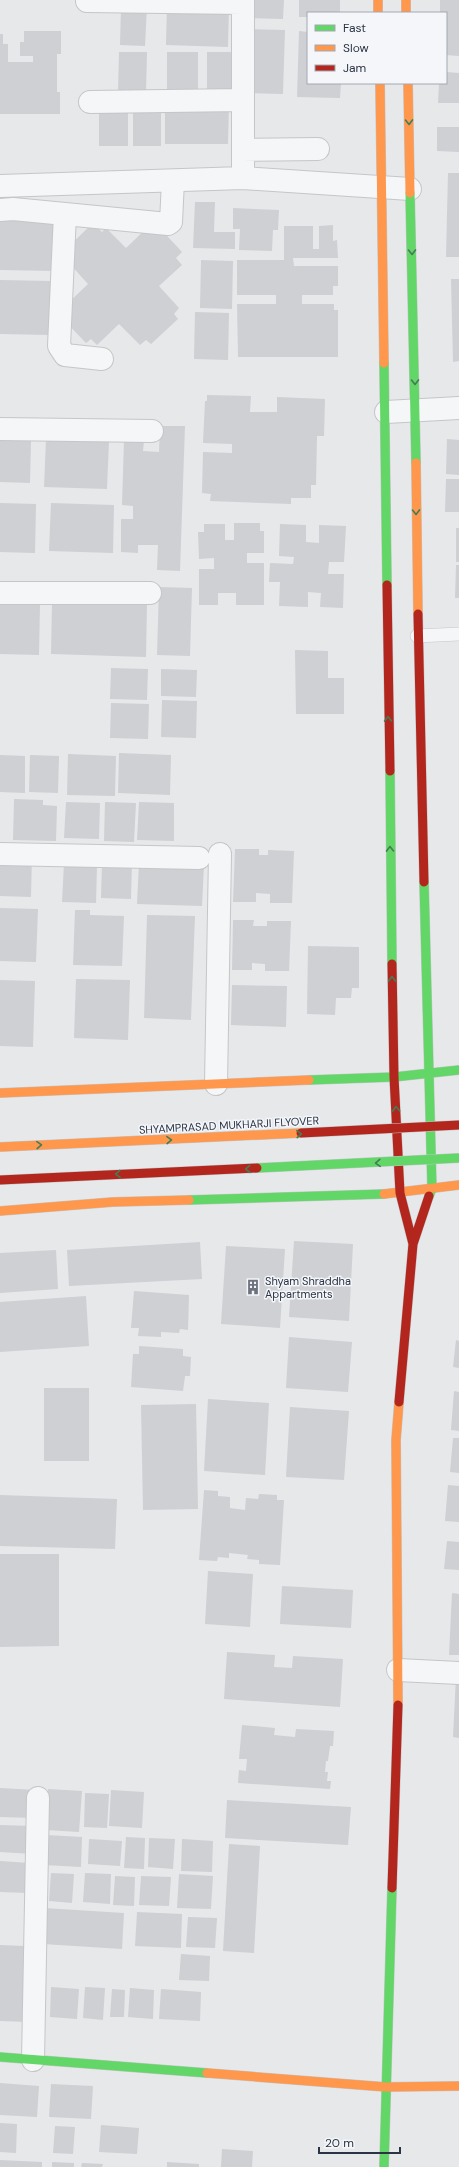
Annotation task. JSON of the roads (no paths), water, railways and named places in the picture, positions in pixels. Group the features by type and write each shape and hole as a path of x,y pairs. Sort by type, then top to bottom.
{"street":[{"path":"378,0 378,12"},
{"path":"406,0 406,12"},
{"path":"87,1 243,1 243,178"},
{"path":"380,84 386,412 387,683 394,1077 400,1194 413,1244"},
{"path":"384,2167 398,1670 396,1440 413,1244 432,1189 417,636 415,410 408,84"},
{"path":"90,102 243,100"},
{"path":"243,150 318,149"},
{"path":"0,186 243,178 410,188"},
{"path":"0,210 13,208 168,224 171,222 172,214 173,181"},
{"path":"65,214 59,346 65,355 102,359"},
{"path":"386,412 459,408"},
{"path":"0,429 152,431"},
{"path":"0,593 150,593"},
{"path":"0,854 209,856 216,1084"},
{"path":"0,1092 394,1077 459,1070"},
{"name":"SHYAMPRASAD MUKHARJI FLYOVER","path":"0,1147 459,1125"},
{"path":"0,1180 459,1158"},
{"path":"0,1211 113,1202 400,1194 459,1185"},
{"path":"398,1670 459,1673"},
{"path":"33,2060 38,1798"},
{"path":"0,2057 386,2087 459,2086"}],"lane":[{"path":"417,636 459,634"}],"place":[{"name":"Shyam Shraddha Appartments","path":"253,1287"}]}
